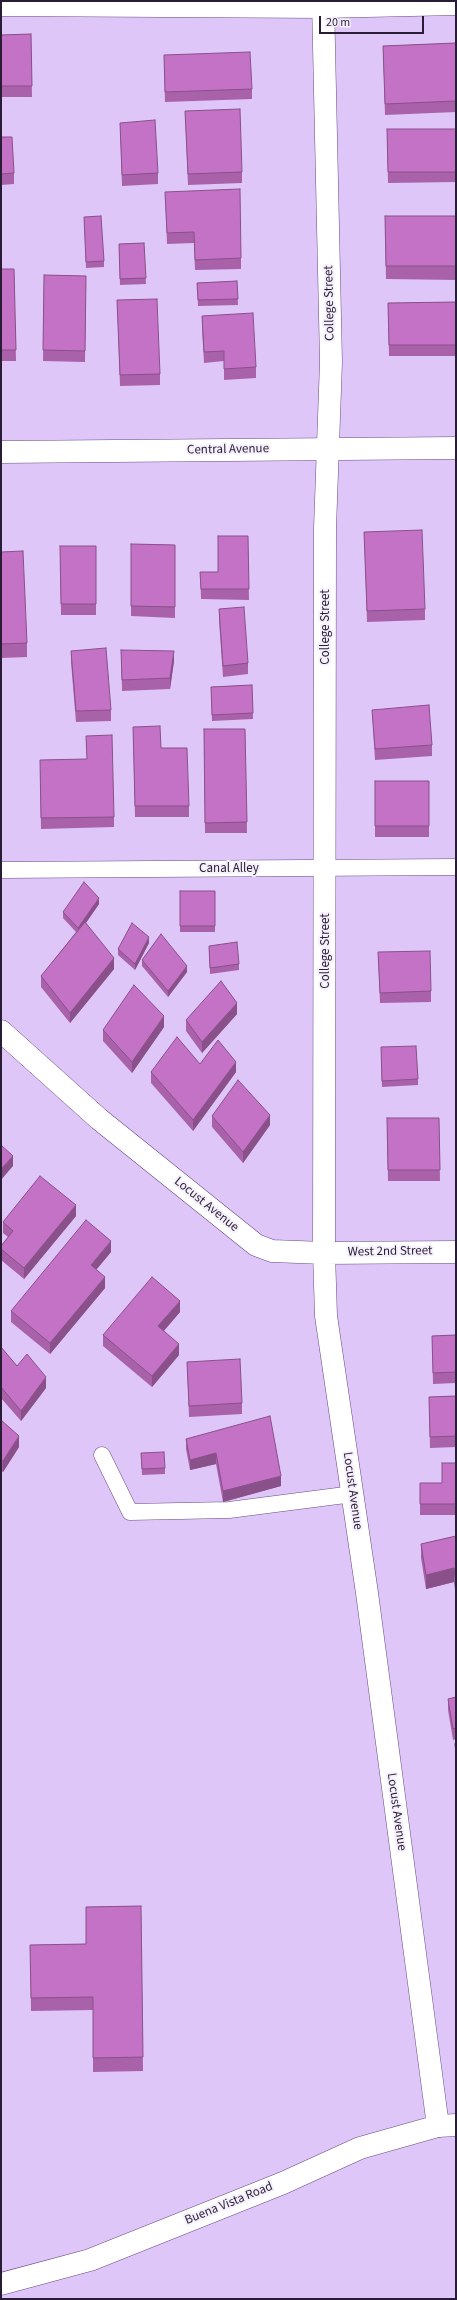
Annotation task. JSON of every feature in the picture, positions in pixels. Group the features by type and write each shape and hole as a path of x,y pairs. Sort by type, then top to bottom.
{"street":[{"name":"College Street","path":"323,6 331,362 326,528 324,1253"},
{"name":"Central Avenue","path":"1,452 456,448"},
{"name":"Locust Avenue","path":"1,1031 99,1119 256,1245 272,1251 324,1253 326,1316 447,2125"},
{"name":"West 2nd Street","path":"324,1253 456,1252"},
{"name":"Buena Vista Road","path":"1,2284 90,2260 283,2183 360,2148 447,2125"}],"lane":[{"path":"1,8 323,6 456,7"},
{"name":"Canal Alley","path":"1,870 456,867"},
{"path":"102,1455 130,1512 229,1510 353,1494"}],"building":[{"path":"31,34 32,86 1,86 1,35"},
{"path":"456,43 456,101 385,104 383,46"},
{"path":"250,52 252,89 165,92 164,55"},
{"path":"240,109 242,172 188,174 185,111"},
{"path":"155,120 158,173 122,175 120,123"},
{"path":"387,129 456,129 456,172 388,172"},
{"path":"1,137 12,137 14,173 1,174"},
{"path":"240,189 241,258 195,260 194,232 167,233 165,192"},
{"path":"101,216 104,261 86,262 84,217"},
{"path":"385,216 456,216 456,266 386,266"},
{"path":"144,243 146,278 120,279 119,244"},
{"path":"1,269 14,269 16,350 1,350"},
{"path":"44,275 86,276 85,351 43,350"},
{"path":"237,281 238,299 198,300 197,283"},
{"path":"157,299 160,374 120,375 117,300"},
{"path":"456,302 456,345 389,345 388,303"},
{"path":"253,313 256,367 224,369 224,351 204,352 202,316"},
{"path":"422,530 425,609 367,611 364,532"},
{"path":"218,536 248,536 249,589 201,589 200,572 218,572"},
{"path":"131,544 175,545 175,607 131,606"},
{"path":"60,546 96,546 96,604 61,604"},
{"path":"23,551 27,643 1,644 1,552"},
{"path":"244,607 248,663 223,666 219,609"},
{"path":"106,648 111,710 76,711 71,651"},
{"path":"121,650 174,651 170,678 122,680"},
{"path":"252,685 253,713 212,715 211,687"},
{"path":"429,705 432,745 375,749 372,710"},
{"path":"160,726 161,748 187,748 189,806 135,806 133,727"},
{"path":"204,729 245,729 247,822 205,823"},
{"path":"112,735 114,817 41,818 40,760 87,759 86,736"},
{"path":"375,781 429,781 429,826 375,826"},
{"path":"84,882 99,898 78,928 63,912"},
{"path":"180,891 215,891 215,926 180,926"},
{"path":"85,922 114,958 70,1013 41,976"},
{"path":"132,923 149,937 135,964 118,949"},
{"path":"161,934 187,966 168,991 142,960"},
{"path":"237,942 239,964 210,968 209,946"},
{"path":"430,951 431,991 380,993 378,952"},
{"path":"221,981 237,1003 202,1042 186,1020"},
{"path":"134,985 164,1016 132,1062 103,1030"},
{"path":"177,1037 200,1064 218,1040 236,1062 193,1120 151,1072"},
{"path":"416,1046 418,1079 382,1081 381,1047"},
{"path":"238,1080 270,1115 243,1152 212,1116"},
{"path":"387,1118 439,1118 440,1170 388,1170"},
{"path":"1,1145 13,1156 1,1169"},
{"path":"40,1176 76,1205 24,1268 1,1249 1,1246 13,1231 3,1222"},
{"path":"86,1220 111,1241 91,1265 105,1277 50,1343 11,1311"},
{"path":"152,1277 180,1301 158,1326 179,1344 152,1376 103,1335"},
{"path":"456,1335 456,1372 433,1373 432,1336"},
{"path":"1,1347 17,1366 27,1354 46,1377 21,1411 1,1387"},
{"path":"240,1359 242,1403 189,1406 187,1362"},
{"path":"456,1396 456,1436 430,1437 429,1397"},
{"path":"270,1416 281,1476 223,1491 216,1453 190,1460 186,1439"},
{"path":"1,1420 19,1436 3,1461 1,1460"},
{"path":"164,1452 165,1468 142,1469 141,1453"},
{"path":"442,1463 456,1463 456,1504 420,1504 420,1483 442,1483"},
{"path":"456,1536 456,1583 454,1568 426,1575 421,1544"},
{"path":"456,1697 456,1728 453,1729 448,1699"},
{"path":"141,1906 143,2057 93,2058 93,1997 31,1998 30,1945 86,1944 86,1907"}]}
